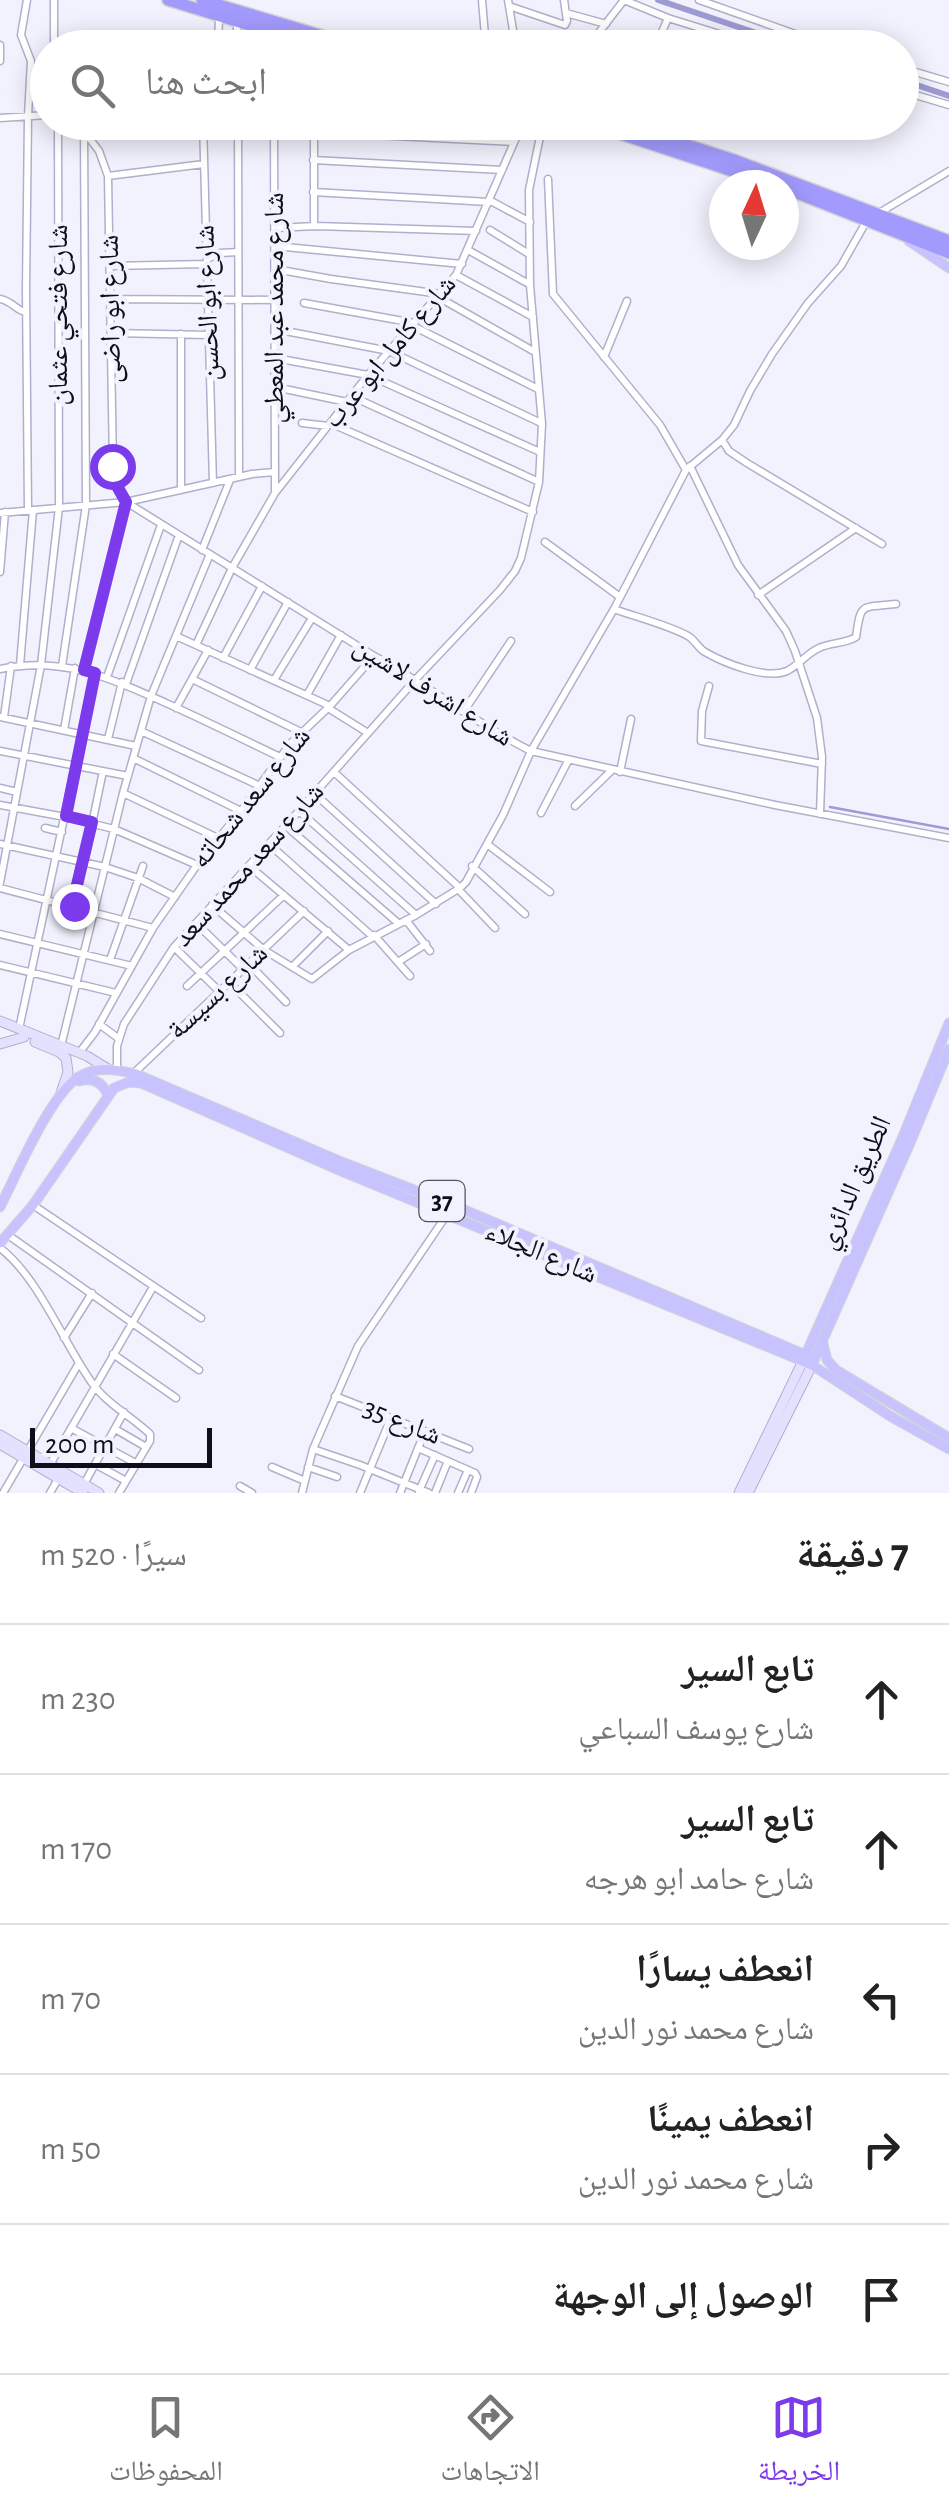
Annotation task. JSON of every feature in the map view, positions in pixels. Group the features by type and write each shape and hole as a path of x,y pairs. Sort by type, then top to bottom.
{"highway":[{"path":"168,0 268,30"},
{"path":"202,0 303,30"},
{"path":"663,140 738,170"},
{"path":"670,140 734,160 949,253"},
{"path":"799,193 949,241"}],"main road":[{"path":"894,231 949,268"},
{"name":"الطريق الدائري","path":"809,1360 949,1024"},
{"name":"الطريق الدائري","path":"809,1360 823,1340 949,1049"},
{"path":"0,1207 64,1090 82,1075 112,1070"},
{"name":"شارع الجلاء","path":"112,1070 133,1074 448,1213 809,1360"},
{"path":"3,1242 33,1206 108,1096 104,1086 90,1079 64,1090"},
{"name":"شارع الجلاء","path":"108,1096 122,1084 141,1083 467,1211 666,1301"},
{"path":"823,1340 825,1354 836,1370 949,1438"},
{"name":"37","path":"809,1360 890,1416 949,1449"}],"street":[{"path":"27,0 21,38 30,59"},
{"path":"54,0 54,30"},
{"path":"482,0 484,30"},
{"path":"508,3 563,25 567,22 563,0"},
{"path":"699,0 784,30"},
{"path":"601,30 628,1 706,30"},
{"path":"508,3 512,30"},
{"path":"566,13 606,24"},
{"path":"219,16 219,30"},
{"path":"663,30 668,18"},
{"path":"237,22 237,30"},
{"path":"0,45 0,61"},
{"path":"919,73 949,82"},
{"path":"30,79 26,312 30,510 16,666 2,717 136,746"},
{"path":"919,96 949,105"},
{"path":"0,118 28,116"},
{"name":"شارع فتحي عثمان","path":"0,885 4,845 42,665 59,507 58,140"},
{"path":"62,666 86,505 80,140"},
{"name":"شارع ابو راضى","path":"91,140 103,156 108,176 112,466 126,502"},
{"name":"شارع ابو الحسن","path":"203,140 213,483"},
{"path":"238,140 240,477"},
{"name":"شارع محمد عبد المعطي","path":"274,140 275,493"},
{"path":"314,140 314,226"},
{"path":"487,140 514,142"},
{"name":"شارع سعد محمد سعد","path":"112,1070 118,1038 128,1017 174,947 500,590 522,558 539,482 542,424 530,285 529,190 539,140"},
{"name":"شارع كامل ابو عرب","path":"196,645 232,568 275,493 368,375 456,275 514,142"},
{"path":"314,160 502,170"},
{"path":"108,176 204,164"},
{"path":"212,905 264,950 314,978 349,950 416,916 459,888 487,844 531,751 614,609 688,468 722,440 734,424 772,354 840,266 872,217 949,172"},
{"path":"548,179 552,290 660,425 688,468 738,564 786,631 817,718 822,764 820,814"},
{"path":"313,192 489,201 530,222"},
{"path":"275,228 476,231"},
{"path":"490,230 530,255"},
{"path":"275,246 462,264"},
{"path":"468,250 530,285"},
{"path":"110,266 206,262 220,253 238,252"},
{"path":"275,269 440,296 536,352"},
{"path":"456,275 532,317"},
{"path":"0,299 26,312"},
{"path":"111,299 275,300"},
{"path":"604,357 627,301"},
{"path":"304,303 414,324 538,389"},
{"path":"275,329 390,352 542,424"},
{"path":"112,333 209,334"},
{"path":"180,334 182,490"},
{"path":"275,358 368,375 540,452"},
{"path":"276,387 349,399 539,482"},
{"path":"302,423 329,424 533,512"},
{"path":"722,440 734,455 882,544"},
{"path":"0,572 3,512 126,502 276,472"},
{"path":"61,1046 136,746 230,479"},
{"path":"84,670 126,502"},
{"name":"شارع اشرف لاشين","path":"126,502 531,751 949,838"},
{"path":"108,677 161,524"},
{"path":"758,595 856,528"},
{"path":"108,740 124,683 179,536"},
{"path":"544,542 620,597"},
{"path":"224,658 262,586"},
{"path":"250,670 288,602"},
{"path":"614,609 691,638 706,652 772,674 787,671 828,644 851,641 856,637 859,612 864,608 896,604"},
{"path":"274,680 312,618"},
{"path":"176,636 329,707 368,733"},
{"path":"307,696 342,636"},
{"path":"464,711 511,641"},
{"path":"176,708 208,650"},
{"name":"شارع سعد شحاته","path":"80,1054 153,928 197,865 301,732 374,656"},
{"path":"0,668 62,666 108,677 280,757"},
{"path":"64,730 75,668"},
{"path":"0,1044 21,1033 95,673"},
{"path":"192,679 301,732"},
{"path":"709,686 702,711 701,740 822,764"},
{"path":"575,806 616,771 631,718"},
{"path":"141,731 260,786"},
{"path":"0,751 128,776"},
{"path":"133,758 242,811"},
{"path":"541,813 568,761"},
{"path":"70,925 103,771"},
{"path":"334,772 459,888 495,928"},
{"path":"0,788 17,792"},
{"path":"123,793 220,839"},
{"path":"315,794 436,904"},
{"path":"0,804 92,822 197,865"},
{"path":"300,812 416,916"},
{"path":"286,826 428,948 398,962"},
{"path":"45,828 62,832"},
{"path":"269,844 373,936 410,976"},
{"path":"487,844 550,892"},
{"path":"4,845 104,867 138,878 175,897"},
{"path":"110,960 143,866"},
{"path":"249,866 349,950"},
{"path":"472,866 525,914"},
{"path":"0,885 153,928"},
{"path":"187,986 284,895"},
{"name":"شارع بسيسة","path":"133,1074 304,911"},
{"path":"196,923 286,1002"},
{"path":"292,967 328,932"},
{"path":"0,934 132,966"},
{"path":"174,947 219,991"},
{"path":"0,966 116,993"},
{"path":"229,982 280,1033"},
{"name":"شارع الجلاء","path":"0,1024 64,1054 68,1069"},
{"path":"99,1024 118,1038"},
{"name":"شارع الجلاء","path":"21,1033 61,1046 112,1070"},
{"path":"64,1090 68,1069 79,1066 80,1054"},
{"path":"33,1206 201,1318"},
{"path":"302,1493 313,1449 372,1322 448,1213"},
{"path":"3,1242 92,1293 198,1370"},
{"path":"3,1242 94,1387 150,1434 119,1493"},
{"path":"48,1468 152,1287"},
{"path":"64,1338 92,1293"},
{"path":"113,1354 176,1398"},
{"path":"739,1493 809,1360"},
{"path":"748,1493 809,1360"},
{"path":"7,1491 79,1363"},
{"name":"شارع 35","path":"335,1396 469,1449"},
{"path":"84,1489 124,1412"},
{"path":"360,1493 391,1418"},
{"path":"71,1428 137,1464"},
{"path":"115,1429 146,1448"},
{"path":"400,1493 425,1432"},
{"path":"0,1435 84,1489"},
{"path":"0,1444 25,1454"},
{"path":"418,1448 476,1474 471,1493"},
{"path":"313,1449 425,1492"},
{"path":"425,1492 434,1455"},
{"path":"425,1492 448,1461"},
{"path":"95,1464 126,1481"},
{"path":"308,1466 336,1476"},
{"path":"48,1468 58,1479 100,1493"},
{"path":"272,1468 305,1480"},
{"path":"458,1493 468,1470"},
{"path":"50,1493 58,1479"},
{"path":"240,1486 251,1493"}],"waterway":[{"path":"658,0 747,30"},
{"path":"919,86 949,96"},
{"path":"830,807 949,829"}],"route":[{"path":"74,906 92,822 66,816 95,673 84,670 126,502 112,466"}]}
